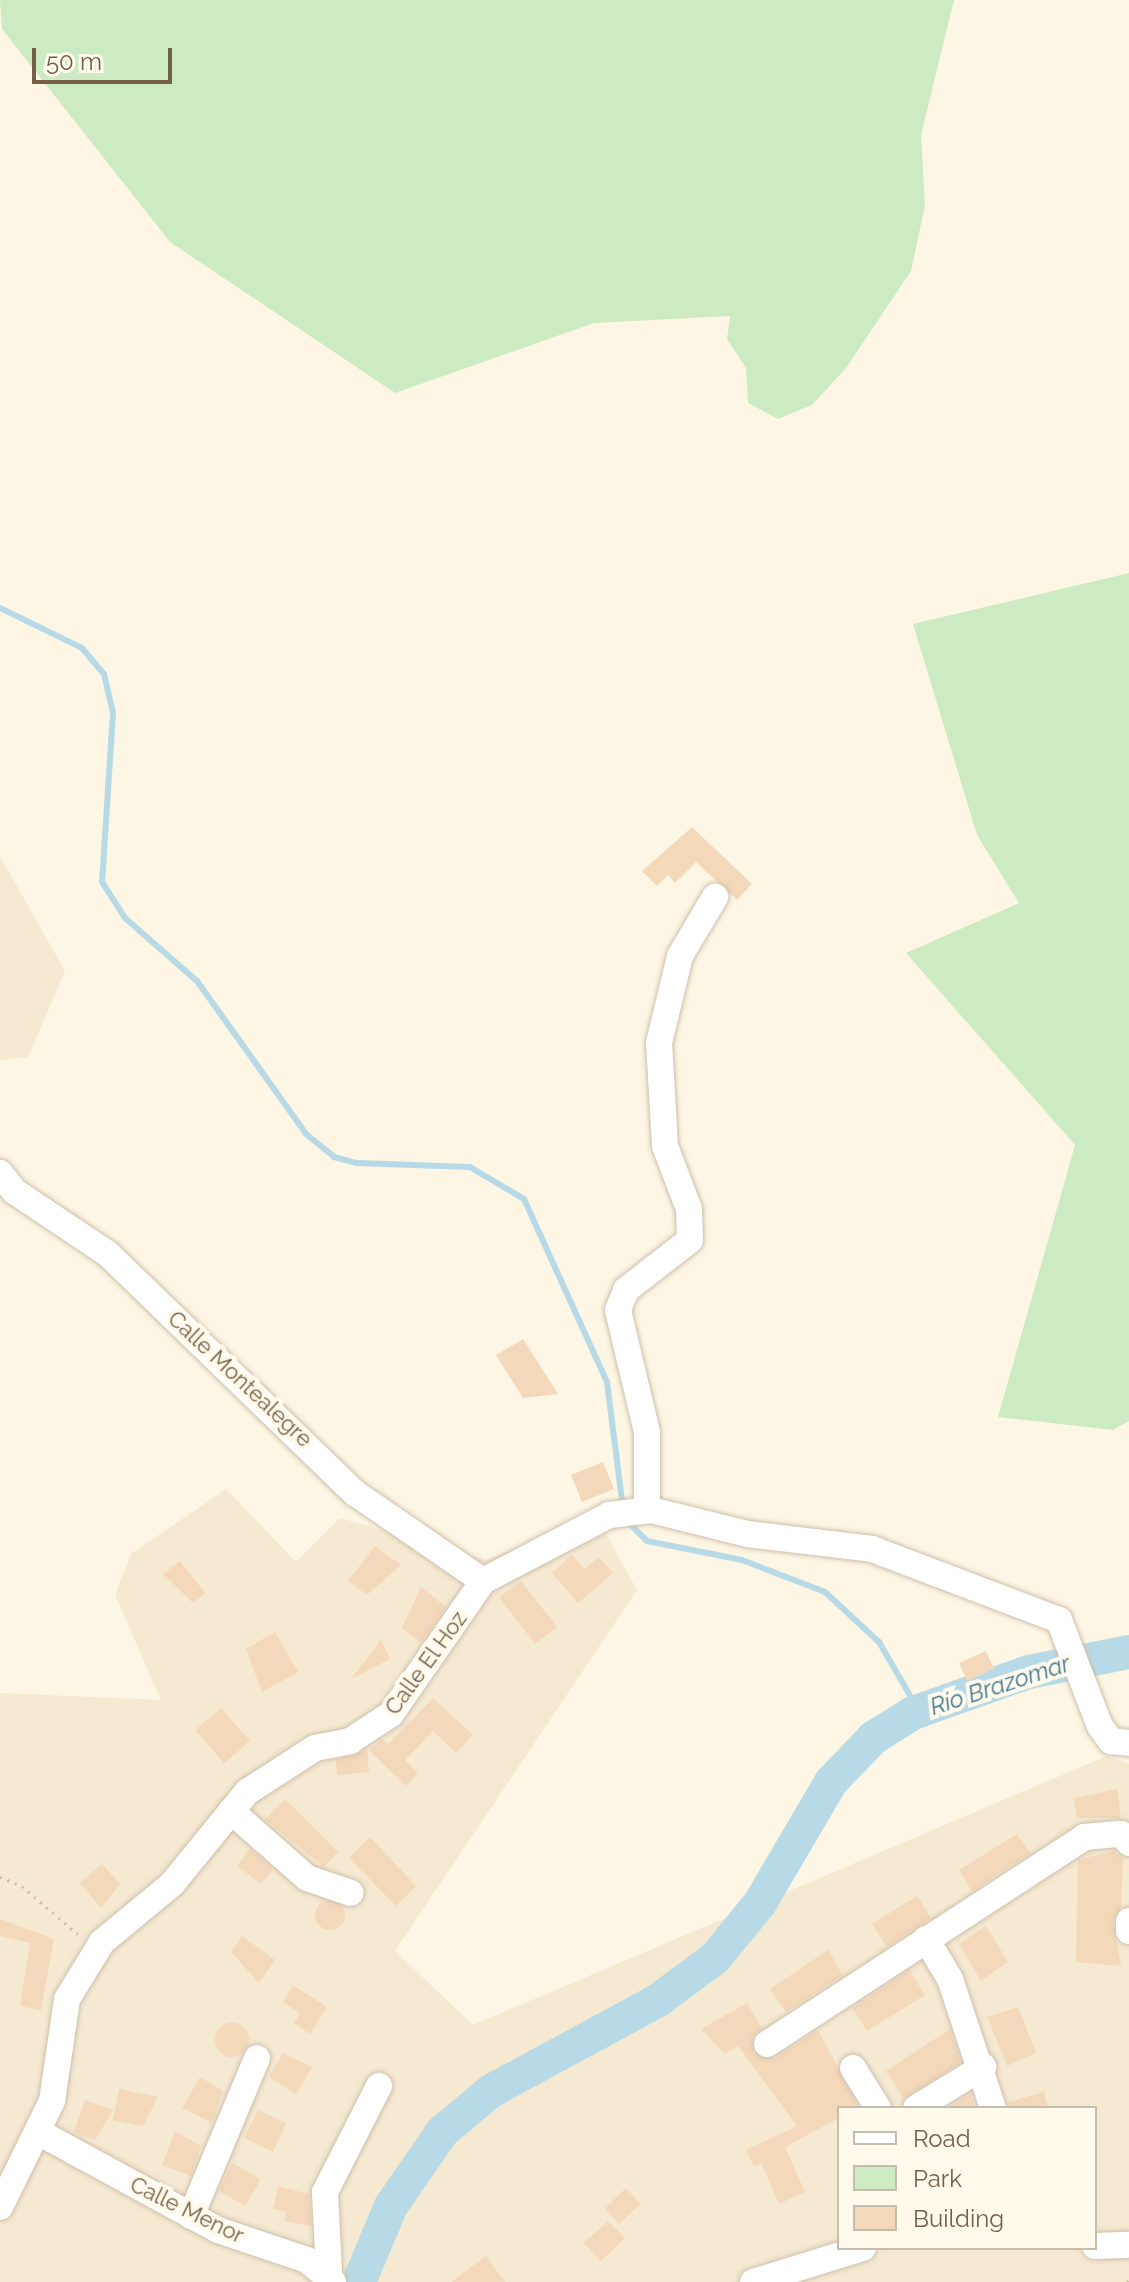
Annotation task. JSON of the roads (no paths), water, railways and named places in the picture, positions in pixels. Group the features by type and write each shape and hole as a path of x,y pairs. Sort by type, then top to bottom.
{"street":[{"path":"715,897 680,956 659,1043 665,1146 689,1209 690,1240 626,1290 618,1310 647,1432 629,1511 747,1534 872,1549 1059,1620 1100,1726 1111,1741 1129,1743"},
{"name":"Calle Montealegre","path":"0,1173 14,1191 108,1254 355,1493 483,1581"},
{"name":"Calle El Hoz","path":"0,2207 40,2133 52,2101 67,1999 95,1950 172,1884 247,1792 315,1748 350,1741 391,1714 483,1581 629,1511"},
{"path":"231,1811 307,1878 351,1893"},
{"path":"767,2044 1084,1837 1121,1834 1129,1843"},
{"path":"1129,1921 1129,1931"},
{"path":"926,1939 983,2067 993,2106"},
{"path":"191,2216 257,2058"},
{"path":"919,2106 983,2067"},
{"path":"853,2068 877,2106"},
{"path":"331,2277 325,2192 379,2086"},
{"name":"Calle Menor","path":"40,2133 191,2216 331,2277"},
{"path":"1097,2246 1129,2245"},
{"path":"753,2282 857,2250"}],"waterway":[{"path":"0,608 82,648 104,674 113,713 102,882 125,918 197,981 306,1134 334,1157 357,1163 470,1167 524,1199 607,1382 623,1508"},
{"path":"625,1519 647,1541 742,1560 825,1592 879,1642 919,1711"},
{"name":"Río Brazomar","path":"359,2282 391,2206 442,2132 491,2091 657,2001 715,1958 760,1903 831,1782 873,1738 913,1713 1029,1672 1129,1652"}]}
